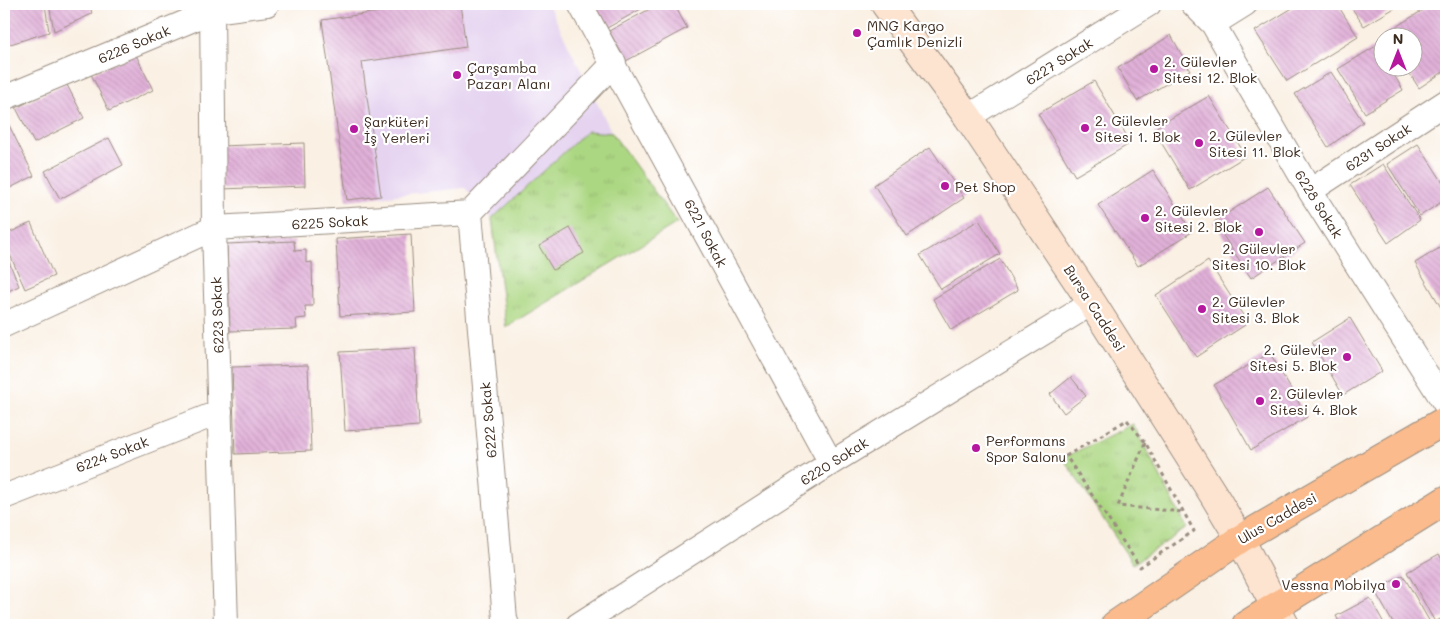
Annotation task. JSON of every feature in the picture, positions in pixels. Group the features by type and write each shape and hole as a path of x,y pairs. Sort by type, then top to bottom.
{"main road":[{"name":"Bursa Caddesi","path":"885,4 968,117 1092,303 1240,539 1280,616"},
{"name":"Ulus Caddesi","path":"1115,625 1240,539 1446,420"},
{"path":"1246,625 1280,616 1446,500"}],"street":[{"name":"6226 Sokak","path":"4,98 213,7 267,4"},
{"name":"6221 Sokak","path":"580,4 614,63 830,463"},
{"name":"6227 Sokak","path":"968,117 1149,4"},
{"name":"6228 Sokak","path":"1193,4 1213,24 1310,191 1446,405"},
{"path":"1213,24 1245,4"},
{"name":"6223 Sokak","path":"213,7 214,228 226,625"},
{"path":"470,213 614,63"},
{"name":"6231 Sokak","path":"1310,191 1446,102"},
{"name":"6225 Sokak","path":"4,325 214,228 470,213"},
{"name":"6222 Sokak","path":"470,213 507,625"},
{"name":"6220 Sokak","path":"578,625 830,463 1092,303"},
{"name":"6224 Sokak","path":"4,497 220,412"}],"path":[{"path":"1127,420 1145,442 1194,531 1140,567 1066,456 1127,420"},
{"path":"1145,442 1118,506 1184,512"}],"shaded area":[{"name":"Çarşamba Pazarı Alanı","path":"434,4 548,4 612,133 587,131 492,219 465,188 347,200 322,20"}],"green space":[{"path":"587,131 612,133 677,223 506,327 492,219"},
{"path":"1133,424 1187,528 1133,564 1063,458"}],"building":[{"path":"4,4 45,4 49,32 4,46"},
{"path":"49,4 90,4 92,14 54,31"},
{"name":"Şarküteri İş Yerleri","path":"434,4 460,4 466,47 362,62 381,196 347,200 322,20"},
{"path":"594,4 650,4 607,28"},
{"path":"659,4 674,4 687,28 626,61 609,31"},
{"path":"1299,4 1337,4 1358,37 1287,81 1255,31"},
{"path":"1349,4 1396,4 1398,6 1364,26"},
{"path":"1433,4 1439,4 1446,14 1446,70 1419,88 1412,78 1422,78 1422,28 1394,28"},
{"name":"2. Gülevler Sitesi 12. Blok","path":"1171,35 1190,70 1137,101 1118,68"},
{"path":"1372,48 1372,78 1396,78 1403,90 1365,113 1338,69"},
{"path":"135,53 153,90 109,111 91,74"},
{"path":"1331,72 1363,122 1328,147 1295,94"},
{"name":"2. Gülevler Sitesi 1. Blok","path":"1094,81 1131,143 1075,176 1038,114"},
{"path":"66,83 84,118 34,143 16,108"},
{"name":"2. Gülevler Sitesi 11. Blok","path":"1209,96 1246,156 1190,190 1153,129"},
{"path":"4,115 34,176 4,191"},
{"path":"109,138 123,165 60,199 45,171"},
{"path":"304,143 305,186 221,189 220,146"},
{"path":"1418,144 1446,187 1446,199 1420,216 1387,164"},
{"path":"930,147 964,198 907,236 874,185"},
{"path":"1383,164 1420,220 1388,243 1350,185"},
{"name":"2. Gülevler Sitesi 2. Blok","path":"1153,170 1192,232 1138,266 1098,205"},
{"name":"2. Gülevler Sitesi 10. Blok","path":"1268,187 1305,243 1251,278 1214,222"},
{"path":"979,220 1000,254 941,289 920,255"},
{"path":"31,223 54,276 25,289 4,241 4,235"},
{"path":"570,228 584,253 553,270 539,246"},
{"path":"411,234 415,312 340,316 336,239"},
{"path":"294,241 295,251 306,250 306,263 312,262 313,306 305,306 306,318 296,319 297,329 230,331 227,244"},
{"path":"1446,244 1446,316 1415,263"},
{"path":"4,250 19,286 4,293"},
{"path":"1000,259 1018,290 951,330 933,299"},
{"name":"2. Gülevler Sitesi 3. Blok","path":"1208,261 1248,323 1196,357 1156,295"},
{"name":"2. Gülevler Sitesi 5. Blok","path":"1350,318 1382,371 1343,395 1312,342"},
{"path":"415,348 419,426 345,431 340,352"},
{"name":"2. Gülevler Sitesi 4. Blok","path":"1270,353 1307,417 1251,450 1214,385"},
{"path":"308,365 311,451 235,454 232,367"},
{"path":"1071,377 1086,396 1064,413 1050,394"},
{"path":"1439,554 1446,567 1446,616 1435,622 1407,572"},
{"path":"1403,575 1431,624 1394,625 1375,591"},
{"path":"1370,598 1385,625 1341,625 1336,616"}],"place":[{"name":"MNG Kargo Çamlık Denizli","path":"857,33"},
{"name":"2. Gülevler Sitesi 12. Blok","path":"1154,69"},
{"name":"Çarşamba Pazarı Alanı","path":"457,75"},
{"name":"2. Gülevler Sitesi 1. Blok","path":"1085,128"},
{"name":"Şarküteri İş Yerleri","path":"354,129"},
{"name":"2. Gülevler Sitesi 11. Blok","path":"1199,143"},
{"name":"Pet Shop","path":"945,186"},
{"name":"2. Gülevler Sitesi 2. Blok","path":"1145,218"},
{"name":"2. Gülevler Sitesi 10. Blok","path":"1259,232"},
{"name":"2. Gülevler Sitesi 3. Blok","path":"1202,309"},
{"name":"2. Gülevler Sitesi 5. Blok","path":"1347,357"},
{"name":"2. Gülevler Sitesi 4. Blok","path":"1260,401"},
{"name":"Performans Spor Salonu","path":"976,448"},
{"name":"Vessna Mobilya","path":"1396,584"}]}
